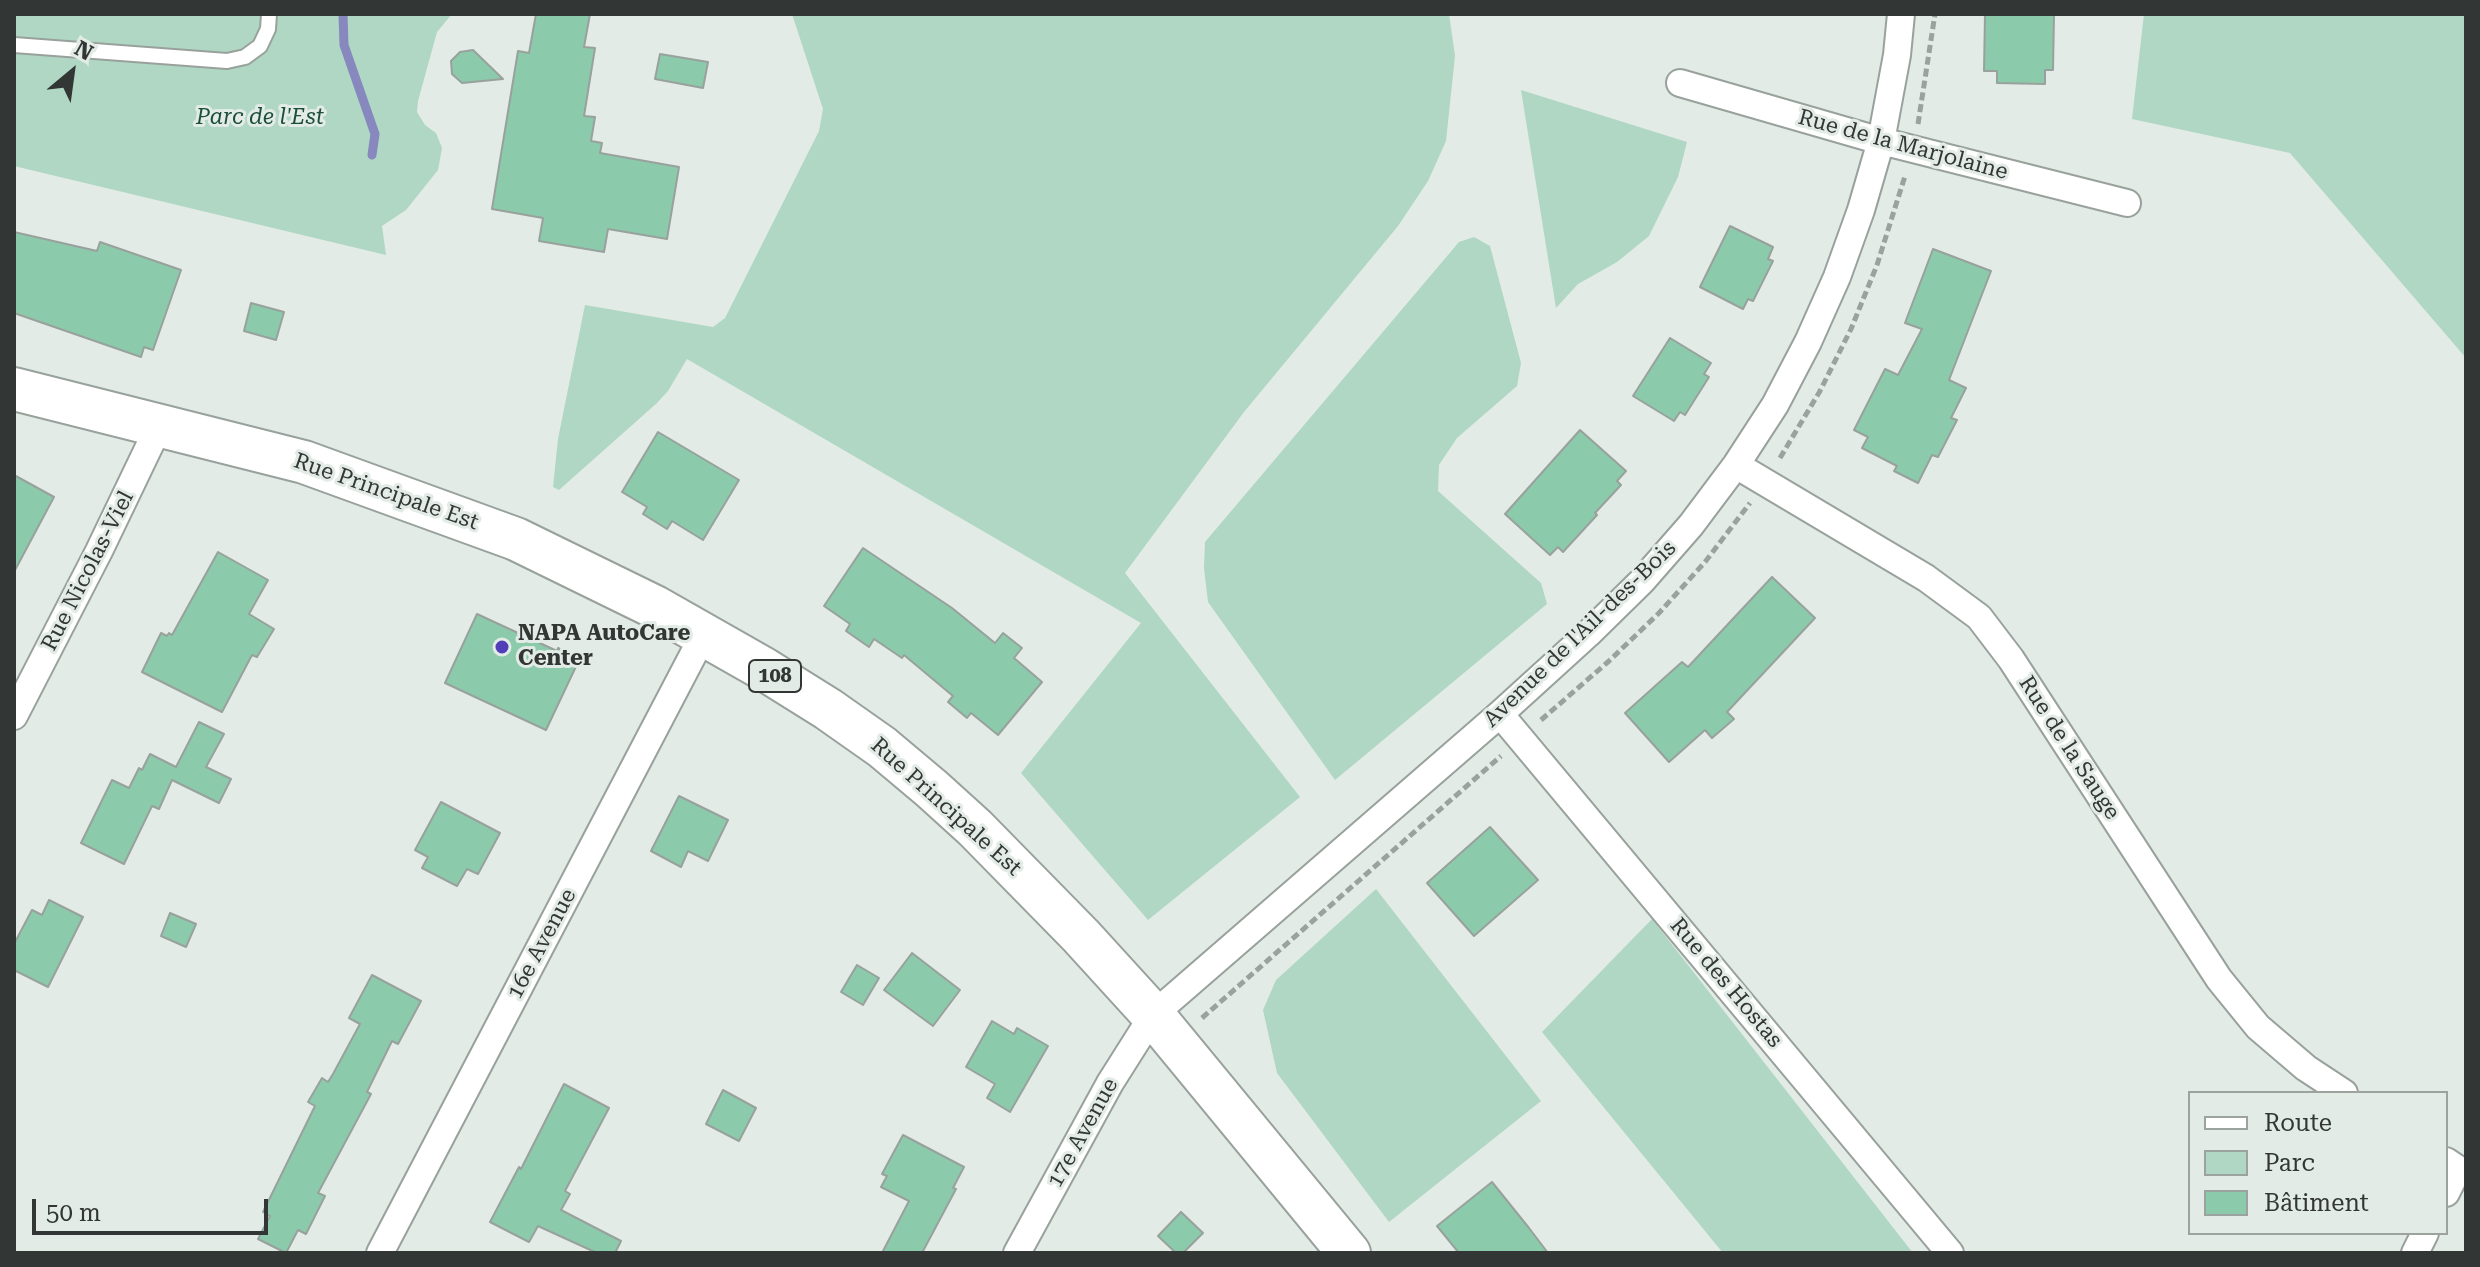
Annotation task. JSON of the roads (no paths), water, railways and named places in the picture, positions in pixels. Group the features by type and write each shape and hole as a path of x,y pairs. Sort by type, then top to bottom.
{"main road":[{"name":"Rue Principale Est","path":"14,389 304,462 516,539 704,634 828,709 882,747 932,789 1033,886 1153,1015 1349,1253"}],"street":[{"name":"Avenue de l'Ail-des-Bois","path":"1153,1015 1500,714 1642,581 1691,525 1736,465 1775,405 1837,277 1881,141 1897,55 1901,14"},
{"name":"Rue de la Marjolaine","path":"1680,83 1881,141 2127,203"},
{"name":"Rue Nicolas-Viel","path":"14,716 160,424"},
{"name":"Rue de la Sauge","path":"1736,465 1926,578 1979,617 2011,659 2219,979 2258,1027 2306,1068 2341,1091"},
{"name":"16e Avenue","path":"380,1253 704,634"},
{"name":"Rue des Hostas","path":"1500,714 1950,1253"},
{"name":"17e Avenue","path":"1017,1253 1110,1083 1153,1015"},
{"path":"2415,1253 2424,1235"}],"lane":[{"path":"14,45 227,61 245,57 260,46 268,29 269,14"}],"waterway":[{"path":"343,14 344,45 375,134 372,155"}],"place":[{"name":"NAPA AutoCare Center","path":"502,647"}],"park label":[{"name":"Parc de l'Est","path":"260,118"}]}
